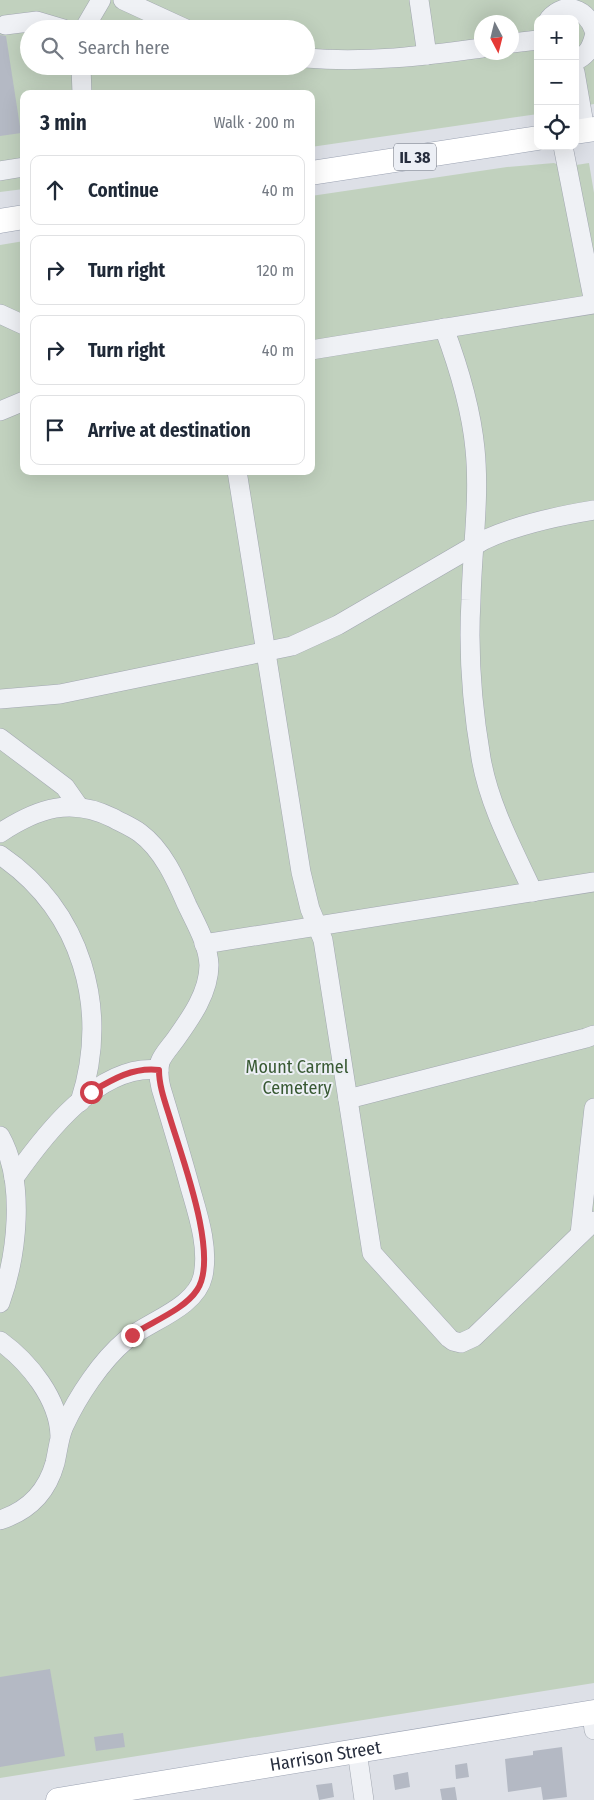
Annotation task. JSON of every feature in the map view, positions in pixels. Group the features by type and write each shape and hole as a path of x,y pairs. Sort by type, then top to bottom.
{"main road":[{"name":"IL 38","path":"315,172 534,139"},
{"path":"0,221 20,218"},
{"name":"Harrison Street","path":"58,1800 137,1794 357,1751 593,1718"}],"street":[{"path":"89,20 101,0"},
{"path":"123,0 166,20"},
{"path":"419,0 427,55"},
{"path":"554,15 565,4 587,16 594,30"},
{"path":"5,25 20,24"},
{"path":"577,60 588,52 594,37"},
{"path":"519,43 534,41"},
{"path":"315,59 372,60 474,49"},
{"path":"82,75 82,90"},
{"path":"579,95 585,130"},
{"path":"315,349 594,304 564,150"},
{"path":"0,171 20,168"},
{"path":"0,314 20,323"},
{"path":"444,328 462,380 472,430 476,472 470,630 475,713 481,760 492,799 533,892"},
{"path":"0,411 20,403"},
{"path":"238,475 304,890 323,940 372,1254 453,1341 461,1343 474,1337 594,1221"},
{"path":"0,699 60,694 266,653 292,646 315,637 499,533 569,514 594,510"},
{"path":"0,738 60,782 79,806"},
{"path":"0,833 38,813 79,806 92,809 136,830 150,842 174,877 204,944 209,967 204,989 188,1021 164,1055 159,1070 161,1088 187,1175 202,1234 204,1256 202,1279 198,1289 185,1303 132,1335 112,1352 80,1397 64,1427 51,1474 43,1490 26,1508 0,1520"},
{"path":"0,855 23,871 50,901 62,920 81,963 91,1004 93,1036 88,1071 80,1102"},
{"path":"204,944 594,882"},
{"path":"348,1099 594,1035"},
{"path":"14,1178 53,1130 91,1092 117,1077 139,1070 159,1070"},
{"path":"580,1234 591,1166 594,1108"},
{"path":"0,1136 12,1166 15,1205 13,1250 9,1273 0,1303"},
{"path":"0,1341 15,1353 45,1391 58,1418 60,1436"},
{"path":"357,1751 364,1800"}],"green space":[{"path":"0,0 594,0 594,104 579,106 579,15 534,15 534,115 315,146 315,90 20,90 20,190 0,192"},
{"name":"Mount Carmel Cemetery","path":"554,163 563,167 589,163 594,193 594,1683 0,1778 0,245 20,242 20,475 315,475 315,195 507,167"}],"building":[{"path":"0,35 6,36 20,133 0,136"},
{"path":"50,1669 65,1756 0,1767 0,1677"},
{"path":"123,1733 125,1747 96,1751 94,1737"},
{"path":"562,1747 567,1797 543,1800 541,1787 508,1792 505,1759 533,1755 533,1751"},
{"path":"467,1763 469,1777 456,1779 455,1765"},
{"path":"408,1772 410,1787 395,1790 393,1775"},
{"path":"332,1783 334,1797 319,1800 316,1785"},
{"path":"455,1787 457,1800 442,1800 440,1789"}],"route":[{"path":"91,1092 128,1072 149,1069 159,1070 161,1088 187,1175 202,1234 204,1269 198,1289 185,1303 132,1335"}]}
